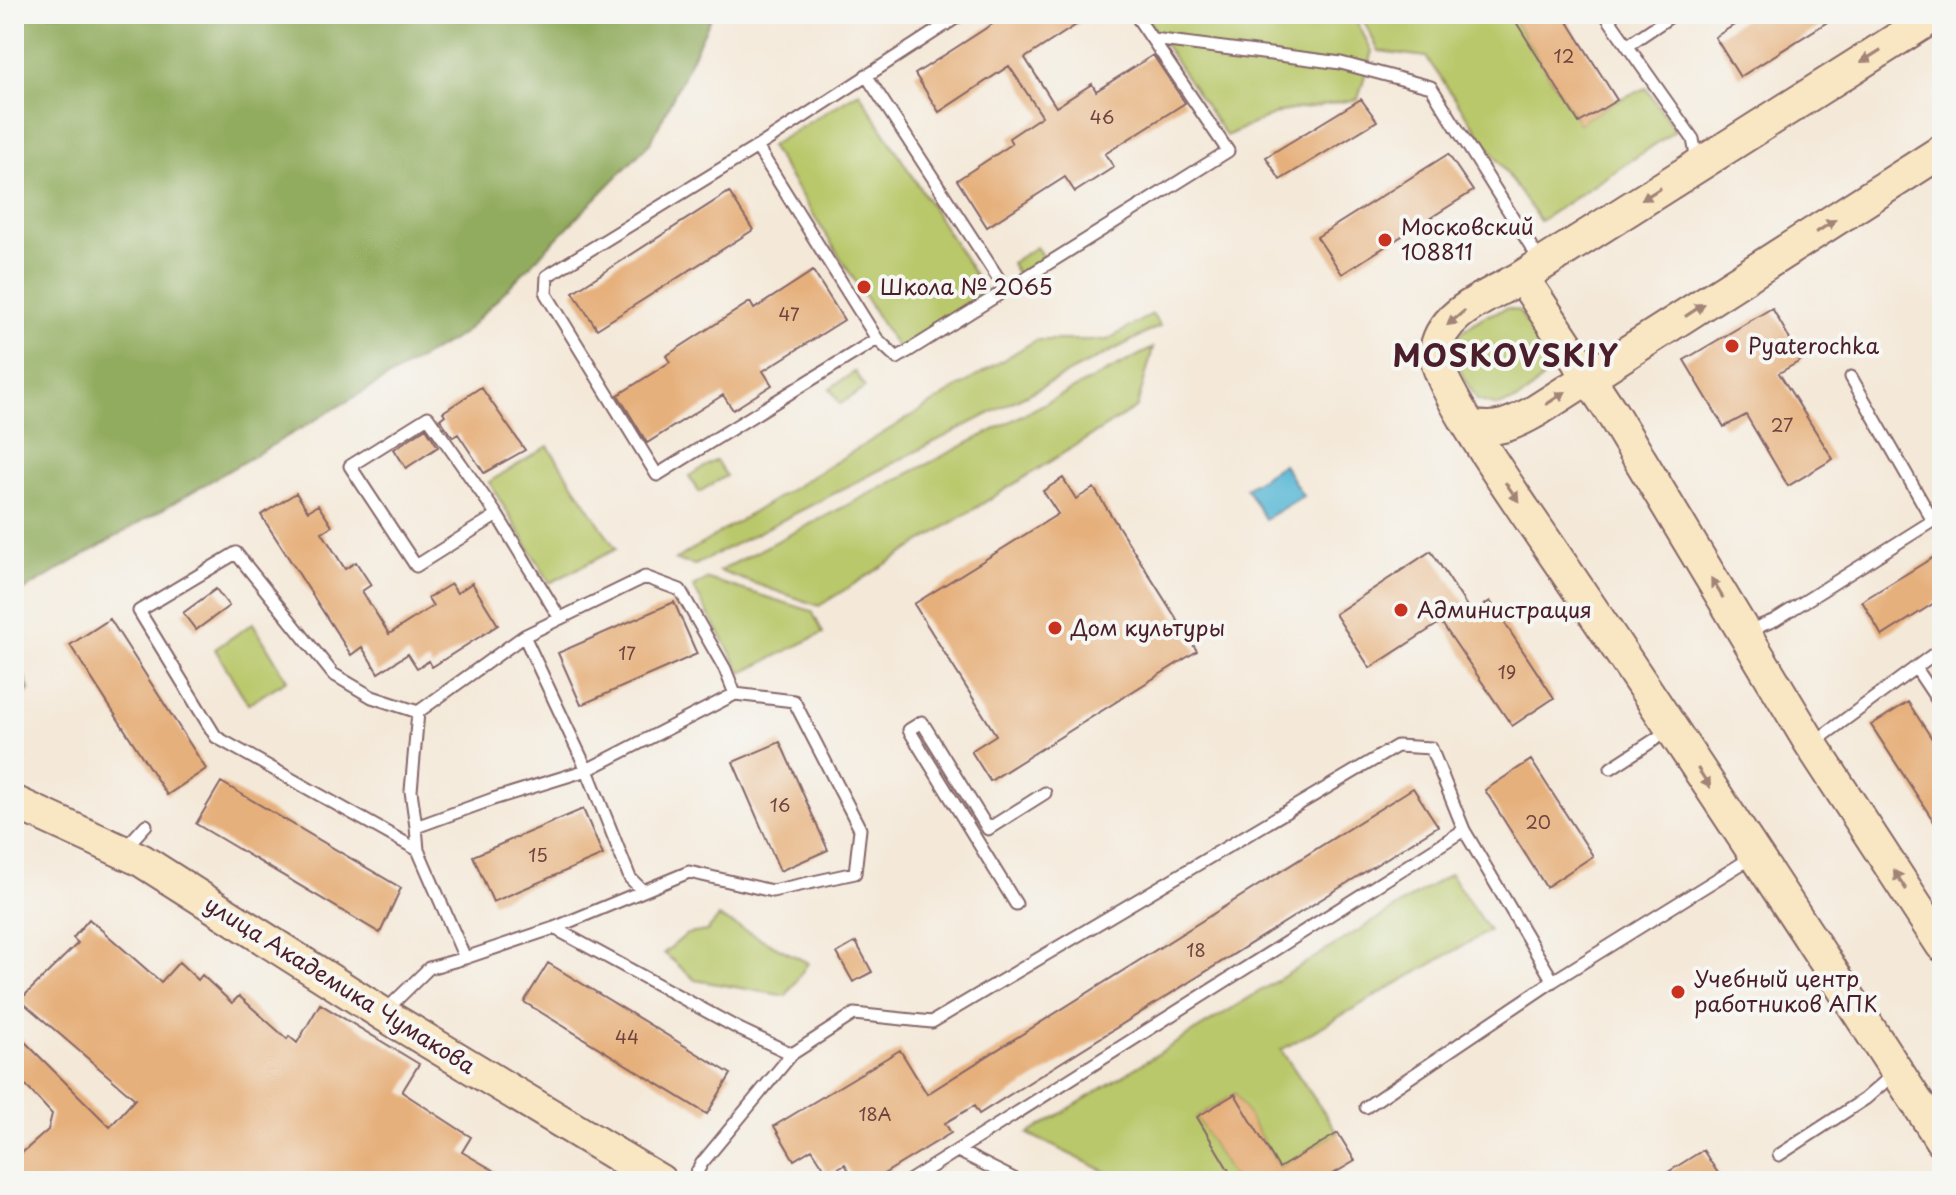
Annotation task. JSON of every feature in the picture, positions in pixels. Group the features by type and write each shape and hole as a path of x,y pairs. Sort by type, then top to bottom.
{"street":[{"path":"1937,14 1454,317 1439,335 1435,356 1444,382 1496,469 1672,728 1942,1141"},
{"path":"1471,426 1489,430 1513,425 1942,151"},
{"path":"1532,270 1587,378 1612,413 1811,744 1942,945"},
{"name":"улица Академика Чумакова","path":"14,802 141,860 383,1014 660,1181"}],"lane":[{"path":"877,339 657,475 546,294 547,276 757,147 962,14"},
{"path":"757,147 877,339 897,358 1228,151 1135,14"},
{"path":"1605,14 1693,139 1698,166"},
{"path":"1628,45 1674,14"},
{"path":"1153,39 1341,63 1431,87 1532,270"},
{"path":"866,75 1006,290"},
{"path":"1743,632 1775,620 1937,518 1851,377"},
{"path":"497,515 416,566 350,466 428,417 497,515 559,617"},
{"path":"418,712 372,697 333,674 236,553 139,611 216,737 418,850"},
{"path":"465,958 418,850 411,791 418,712 524,636 645,577 680,590 725,669 735,694"},
{"path":"524,636 587,770 630,878 643,891"},
{"path":"1811,744 1942,648"},
{"path":"1916,668 1942,707"},
{"path":"383,1014 429,968 554,928 689,872 772,891 855,873 860,829 794,701 735,694 587,770 416,827"},
{"path":"1016,904 909,730 922,722 988,829 1045,793"},
{"path":"1611,768 1672,728"},
{"path":"692,1181 702,1163 792,1054 854,1014 932,1022 1397,746 1431,748 1464,830 1553,981"},
{"path":"122,851 146,825"},
{"path":"909,1181 1464,830"},
{"path":"1366,1107 1553,981 1755,856"},
{"path":"554,928 739,1029 792,1054"},
{"path":"1779,1155 1865,1099 1897,1071"},
{"path":"958,1151 1018,1181"}],"green space":[{"path":"14,14 713,14 651,142 464,333 14,596"},
{"path":"1144,14 1353,14 1372,51 1358,99 1280,112 1226,136"},
{"path":"1360,14 1511,14 1579,123 1617,100 1646,88 1675,131 1540,221 1426,57 1379,51"},
{"path":"859,92 988,296 899,351 770,146"},
{"path":"1036,247 1045,260 1019,277 1011,263"},
{"path":"1507,308 1519,311 1550,358 1549,373 1515,401 1497,406 1477,400 1460,369 1456,344 1457,335 1483,317"},
{"path":"1152,314 1160,326 695,565 675,560 1036,340 1107,340"},
{"path":"1153,348 1137,407 819,606 719,571"},
{"path":"855,372 865,388 840,404 830,388"},
{"path":"548,446 616,549 550,583 489,482"},
{"path":"716,460 726,476 699,492 689,476"},
{"path":"708,579 812,611 823,633 742,673 693,587"},
{"path":"253,623 287,680 248,704 215,649"},
{"path":"14,656 19,661 29,690 14,706"},
{"path":"1450,874 1489,931 1281,1050 1338,1133 1279,1168 1235,1094 1197,1117 1235,1181 1125,1181 1028,1134"},
{"path":"719,917 808,963 786,996 695,980 664,953 687,934 707,931"}],"water":[{"path":"1283,464 1303,496 1265,519 1246,488"}],"building":[{"path":"1008,14 1093,14 1025,58 1056,107 1092,84 1096,91 1153,55 1185,103 1105,154 1114,167 1075,192 1065,177 987,227 957,180 1012,144 1009,138 1042,116 1009,66 939,112 915,74"},
{"path":"1511,14 1563,14 1617,100 1579,123"},
{"path":"1752,14 1840,14 1740,77 1715,37"},
{"path":"1361,99 1377,121 1280,180 1266,157"},
{"path":"1448,154 1473,191 1342,274 1317,237"},
{"path":"729,192 753,230 597,329 573,292"},
{"path":"813,271 844,320 763,371 772,385 733,410 723,395 647,443 618,395 670,362 666,356 750,302 754,309"},
{"path":"1772,308 1802,360 1779,373 1833,459 1788,486 1746,415 1724,427 1684,360"},
{"path":"481,387 525,450 484,473 458,434 453,437 440,419 445,415 443,412"},
{"path":"426,428 438,447 406,468 394,449"},
{"name":"Дом культуры","path":"1063,478 1076,499 1094,488 1197,651 990,781 971,751 996,735 914,604 1058,514 1043,491"},
{"path":"296,493 308,511 318,505 332,526 322,532 345,569 356,562 371,585 362,591 389,634 433,606 428,598 451,584 457,593 472,583 498,625 432,667 429,661 417,668 408,654 378,673 362,647 351,655 261,515"},
{"path":"1431,551 1472,614 1490,601 1554,698 1512,726 1441,622 1370,668 1335,614"},
{"path":"1942,552 1942,598 1882,636 1862,601"},
{"path":"216,589 229,606 196,630 183,613"},
{"path":"674,602 697,654 581,705 558,653"},
{"path":"110,619 206,769 167,795 70,645"},
{"path":"1908,702 1942,754 1942,834 1871,725"},
{"path":"780,742 828,850 780,871 733,762"},
{"path":"1531,760 1593,856 1546,887 1485,790"},
{"path":"221,782 401,888 380,933 196,824"},
{"path":"1413,788 1438,826 979,1114 974,1106 945,1123 951,1133 872,1181 855,1181 845,1164 828,1174 812,1149 794,1160 774,1126 900,1050 927,1094"},
{"path":"583,809 603,855 493,902 473,856"},
{"path":"89,919 161,982 179,962 198,980 202,975 232,1003 239,996 287,1039 289,1036 297,1043 320,1004 419,1064 402,1092 471,1137 462,1152 512,1181 14,1181 14,1160 48,1130 52,1114 14,1073 14,1031 110,1127 135,1099 20,1000 78,943 73,938"},
{"path":"856,942 872,972 853,982 837,953"},
{"path":"548,963 731,1074 707,1114 524,1002"},
{"path":"1235,1094 1279,1168 1338,1133 1355,1161 1321,1181 1235,1181 1197,1117"},
{"path":"1703,1150 1723,1181 1654,1181"}],"place":[{"name":"Московский 108811","path":"1385,240"},
{"name":"Школа № 2065","path":"864,287"},
{"name":"Pyaterochka","path":"1732,346"},
{"name":"Администрация","path":"1401,610"},
{"name":"Дом культуры","path":"1055,628"},
{"name":"Учебный центр работников АПК","path":"1678,992"}],"district":[{"name":"MOSKOVSKIY","path":"1506,357"}]}
